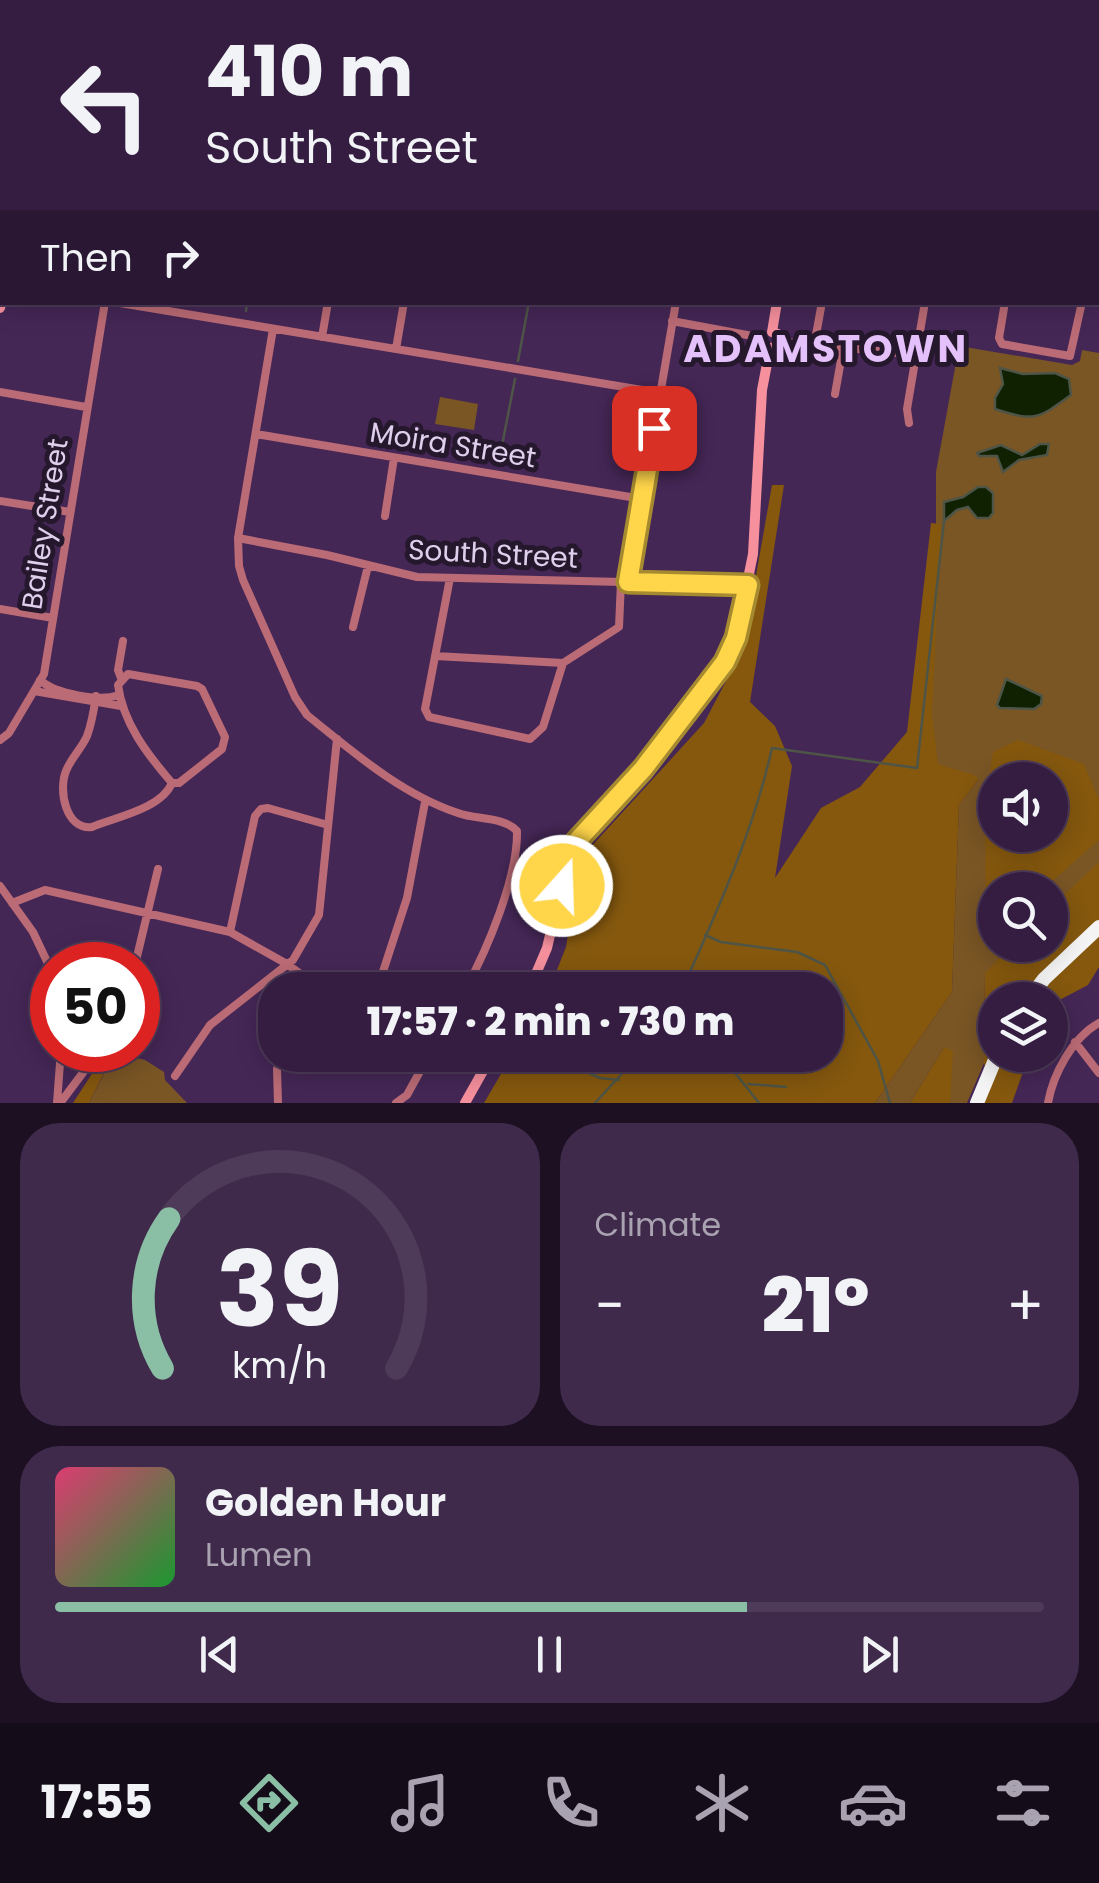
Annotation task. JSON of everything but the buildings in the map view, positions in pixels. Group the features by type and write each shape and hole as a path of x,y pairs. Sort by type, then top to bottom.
{"highway":[{"path":"1042,982 1099,927"},
{"path":"977,1103 990,1072"}],"main road":[{"path":"537,972 547,948 569,854 595,818 655,754 725,662 739,627 753,554 762,390 776,305"},
{"path":"768,339 778,334 780,341"},
{"path":"464,1102 482,1073"}],"street":[{"name":"Bailey Street","path":"0,740 10,733 40,680 104,305"},
{"path":"147,305 660,393"},
{"path":"322,337 327,305"},
{"path":"396,349 403,305"},
{"path":"435,656 563,663 619,627 675,305"},
{"path":"814,346 821,305"},
{"path":"909,423 907,409 924,305"},
{"path":"1005,305 1000,342 1065,356 1073,354 1081,305"},
{"path":"672,321 768,339"},
{"path":"273,328 238,538 239,566 306,715 425,802 513,826 518,836 489,944 474,972"},
{"path":"780,341 916,355"},
{"path":"835,394 843,349"},
{"path":"0,392 86,407"},
{"name":"Moira Street","path":"256,434 642,498"},
{"path":"385,516 394,458"},
{"path":"0,501 70,512"},
{"name":"South Street","path":"238,538 416,578 748,585"},
{"path":"353,627 368,566"},
{"path":"450,578 425,710 429,717 530,739 543,727 563,663"},
{"path":"0,609 53,618"},
{"path":"124,642 118,670 121,706 145,751 172,783"},
{"path":"95,699 87,735 64,777 64,794 74,822 88,828 166,794 172,783 185,779 226,742 206,694 198,686 128,674 121,678"},
{"path":"40,680 48,687 121,706"},
{"path":"34,691 95,699 119,695"},
{"path":"174,1076 210,1025 288,964 319,914 337,739"},
{"path":"383,972 407,898 425,802"},
{"path":"230,932 255,816 261,808 328,825"},
{"path":"140,942 158,868"},
{"path":"0,886 37,942"},
{"path":"12,902 45,890 230,932 298,972"},
{"path":"1048,1103 1076,1042 1082,1033 1099,1023"},
{"path":"1076,1042 1099,1073"},
{"path":"59,1072 58,1102 84,1072"},
{"path":"277,1072 278,1103"},
{"path":"396,1103 407,1095 420,1072"}],"shaded area":[{"path":"959,346 1072,365 1080,361 1082,350 1099,353 1099,867 1068,894 1068,872 978,872 978,962 996,962 985,974 985,982 978,982 980,1072 967,1103 950,1103 944,1047 910,1103 875,1103 952,992 959,805 978,780 978,852 1068,852 1068,762 978,762 978,779 919,778 936,548 936,472"},
{"path":"1000,368 1023,374 1055,373 1069,379 1071,395 1036,416 995,409 995,398 1003,384"},
{"path":"440,397 478,404 474,430 435,424"},
{"path":"1040,444 1049,444 1047,455 1019,460 1003,472 997,456 977,453 1001,445 1022,455"},
{"path":"772,485 784,485 750,702 775,726 792,766 775,878 821,808 860,787 907,732 931,523 941,524 932,714 938,764 978,778 959,805 952,992 875,1103 484,1103 502,1072 843,1072 843,972 556,972 566,947 579,860 704,723 743,649"},
{"path":"978,487 993,493 993,513 989,518 977,518 968,507 944,521 944,502 963,497"},
{"path":"1006,679 1042,696 1041,704 1034,709 1000,708 997,705"},
{"path":"1018,740 1084,764 1099,800 1099,840 1063,872 985,872 985,852 1068,852 1068,762 992,762 993,752"},
{"path":"1099,862 1099,967 1088,985 1068,996 1068,982 985,982 985,973 996,962 1068,962 1068,891"},
{"path":"944,1047 953,1051 950,1103 910,1103"},
{"path":"160,1069 187,1103 89,1103 104,1074"},
{"path":"93,1072 104,1072 89,1103 73,1103"},
{"path":"986,1072 1023,1072 1012,1103 984,1103 990,1086"}],"waterway":[{"path":"246,311 247,305"},
{"path":"518,361 528,305"},
{"path":"498,466 515,379"},
{"path":"690,972 744,841 772,748 917,768 944,521"},
{"path":"705,935 721,942 797,952 825,965 878,1061 890,1103"},
{"path":"587,1072 619,1080"},
{"path":"595,1103 623,1072"},
{"path":"734,1072 759,1103"},
{"path":"748,1084 786,1087"}],"district":[{"name":"ADAMSTOWN","path":"826,348"}],"route":[{"path":"562,886 569,854 576,842 692,708 725,662 742,616 748,585 628,582 654,428"}]}
